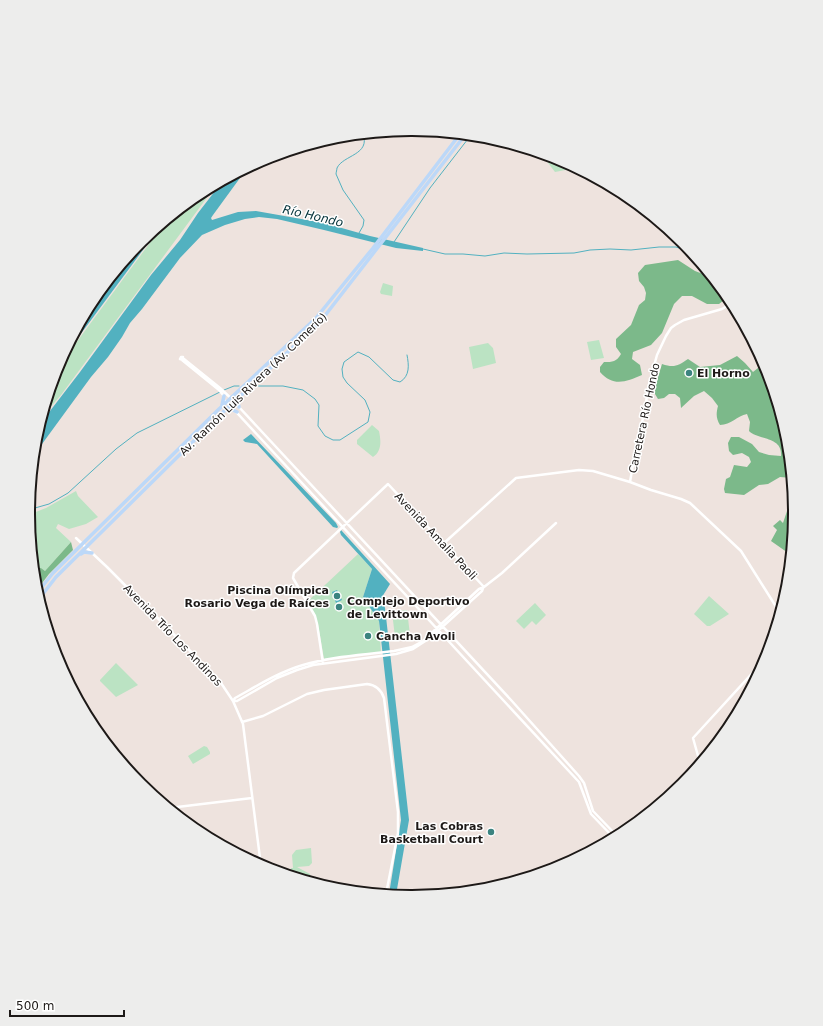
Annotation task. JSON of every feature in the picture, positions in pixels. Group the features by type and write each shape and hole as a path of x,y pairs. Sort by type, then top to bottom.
{"main road":[{"name":"Av. Ramón Luis Rivera (Av. Comerío)","path":"386,234 456,139"},
{"name":"Av. Ramón Luis Rivera (Av. Comerío)","path":"42,586 52,573 221,406 316,318 374,249 461,140"},
{"name":"Av. Ramón Luis Rivera (Av. Comerío)","path":"44,593 56,577 230,405 320,322 374,249"},
{"path":"223,392 232,396"},
{"path":"221,406 224,400 223,392"},
{"path":"239,407 238,400 240,396"},
{"path":"224,411 231,408 237,412"},
{"path":"78,555 84,552 92,553"}],"street":[{"name":"Carretera Río Hondo","path":"630,482 648,388 657,355 666,336 675,325 684,320 726,306"},
{"path":"183,359 223,392 230,405 579,782 591,814 609,833"},
{"path":"232,396 234,402 450,634 579,776 584,783 593,811 612,831"},
{"path":"444,544 516,478 579,470 593,471 690,503 741,551 776,607"},
{"name":"Avenida Amalia Paoli","path":"346,523 388,484 484,587"},
{"path":"323,662 318,624 293,578 294,573 346,523"},
{"path":"233,701 237,701 277,678 323,662 395,653 413,649 423,644 479,588 484,587 502,573 556,523"},
{"name":"Avenida Trío Los Andinos","path":"76,538 219,680 233,701 242,722 260,858"},
{"path":"435,619 440,621 449,619"},
{"path":"449,619 446,626 450,634"},
{"path":"431,621 434,629 433,634"},
{"path":"433,634 438,634 445,637"},
{"path":"698,757 693,738 752,672"},
{"path":"242,722 264,716 307,694 367,684 374,685 379,688 383,693 384,698 398,812 398,834 387,889"},
{"path":"176,807 252,798"}],"green space":[{"path":"547,161 567,170 555,172"},
{"path":"208,196 51,407 55,392 75,345 151,241 182,214"},
{"path":"678,260 702,274 723,301 719,304 707,304 692,296 682,296 674,304 662,333 651,345 633,352 632,359 640,365 642,375 631,380 620,382 610,380 600,372 600,367 604,362 612,362 618,359 621,354 616,347 616,339 631,325 639,305 645,300 646,293 644,287 639,281 638,273 645,265"},
{"path":"383,283 393,286 392,296 381,294 380,292"},
{"path":"599,340 604,358 591,360 587,342"},
{"path":"488,343 493,348 496,363 473,369 469,347"},
{"path":"737,356 753,372 758,368 759,369 768,392 781,440 786,478 780,477 768,484 759,485 744,495 725,493 724,489 726,479 730,477 734,465 747,467 751,462 749,457 742,453 733,455 729,451 728,443 731,437 739,437 752,444 759,452 781,456 781,450 778,445 769,439 753,434 749,431 750,422 747,414 727,424 720,425 717,416 718,406 704,391 694,396 681,408 680,398 675,394 669,394 664,398 658,399 655,394 655,387 662,364 676,366 688,359 700,367 720,365"},
{"path":"372,425 379,431 380,442 378,452 373,457 357,444 357,440"},
{"path":"76,491 78,496 98,517 86,524 69,529 58,524 56,528 71,542 45,571 39,568 35,513"},
{"path":"788,509 786,551 771,541 777,530 773,526 780,520 783,523"},
{"path":"71,542 73,550 42,584 39,568 45,571"},
{"name":"Complejo Deportivo de Levittown","path":"358,554 372,569 363,597 379,621 381,653 324,659 318,624 309,600"},
{"path":"709,596 729,614 710,626 707,626 694,614"},
{"path":"535,603 546,615 536,625 532,621 524,629 516,621"},
{"path":"407,610 410,635 395,637 392,612"},
{"path":"116,663 138,685 116,697 100,680"},
{"path":"204,746 207,747 210,754 193,764 188,756"},
{"path":"311,848 312,863 309,866 297,867 310,874 310,876 291,870 291,868 293,868 292,855 296,850"}],"water":[{"name":"Río Hondo","path":"240,178 213,215 211,218 212,220 238,212 256,211 324,223 370,236 423,248 423,251 396,248 277,219 259,217 245,219 225,225 202,235 180,258 130,323 108,357 91,377 41,445 49,412 151,275 180,240 214,193"},
{"path":"146,246 79,336 98,304 128,265"},
{"path":"251,434 336,523 337,528 333,527 257,444 245,442 243,440"},
{"path":"341,530 390,584 382,597 385,608 409,820 397,889 390,889 401,820 379,621 363,597 372,569 341,535"},
{"name":"Piscina Olímpica Rosario Vega de Raíces","path":"337,590 342,600 336,603 332,592"}],"waterway":[{"path":"359,233 363,226 364,220 343,190 336,174 337,168 340,164 360,151 363,146 364,140"},
{"path":"394,242 430,188 466,141"},
{"name":"Río Hondo","path":"423,249 445,254 485,256 504,253 574,253 590,250 610,249 631,250 659,247 679,248"},
{"path":"255,386 283,386 303,390 315,399 319,405 318,426 325,436 333,440 340,440 368,422 370,412 365,400 347,383 343,377 342,369 344,362 358,352 369,357 393,380 400,382 406,377 408,366 407,355"},
{"path":"224,390 234,386 239,386"},
{"path":"35,508 49,504 68,493 116,449 137,433 220,392"}],"place":[{"name":"El Horno","path":"689,373"},
{"name":"Piscina Olímpica Rosario Vega de Raíces","path":"337,596"},
{"name":"Complejo Deportivo de Levittown","path":"339,607"},
{"name":"Cancha Avoli","path":"368,636"},
{"name":"Las Cobras Basketball Court","path":"491,832"}]}
